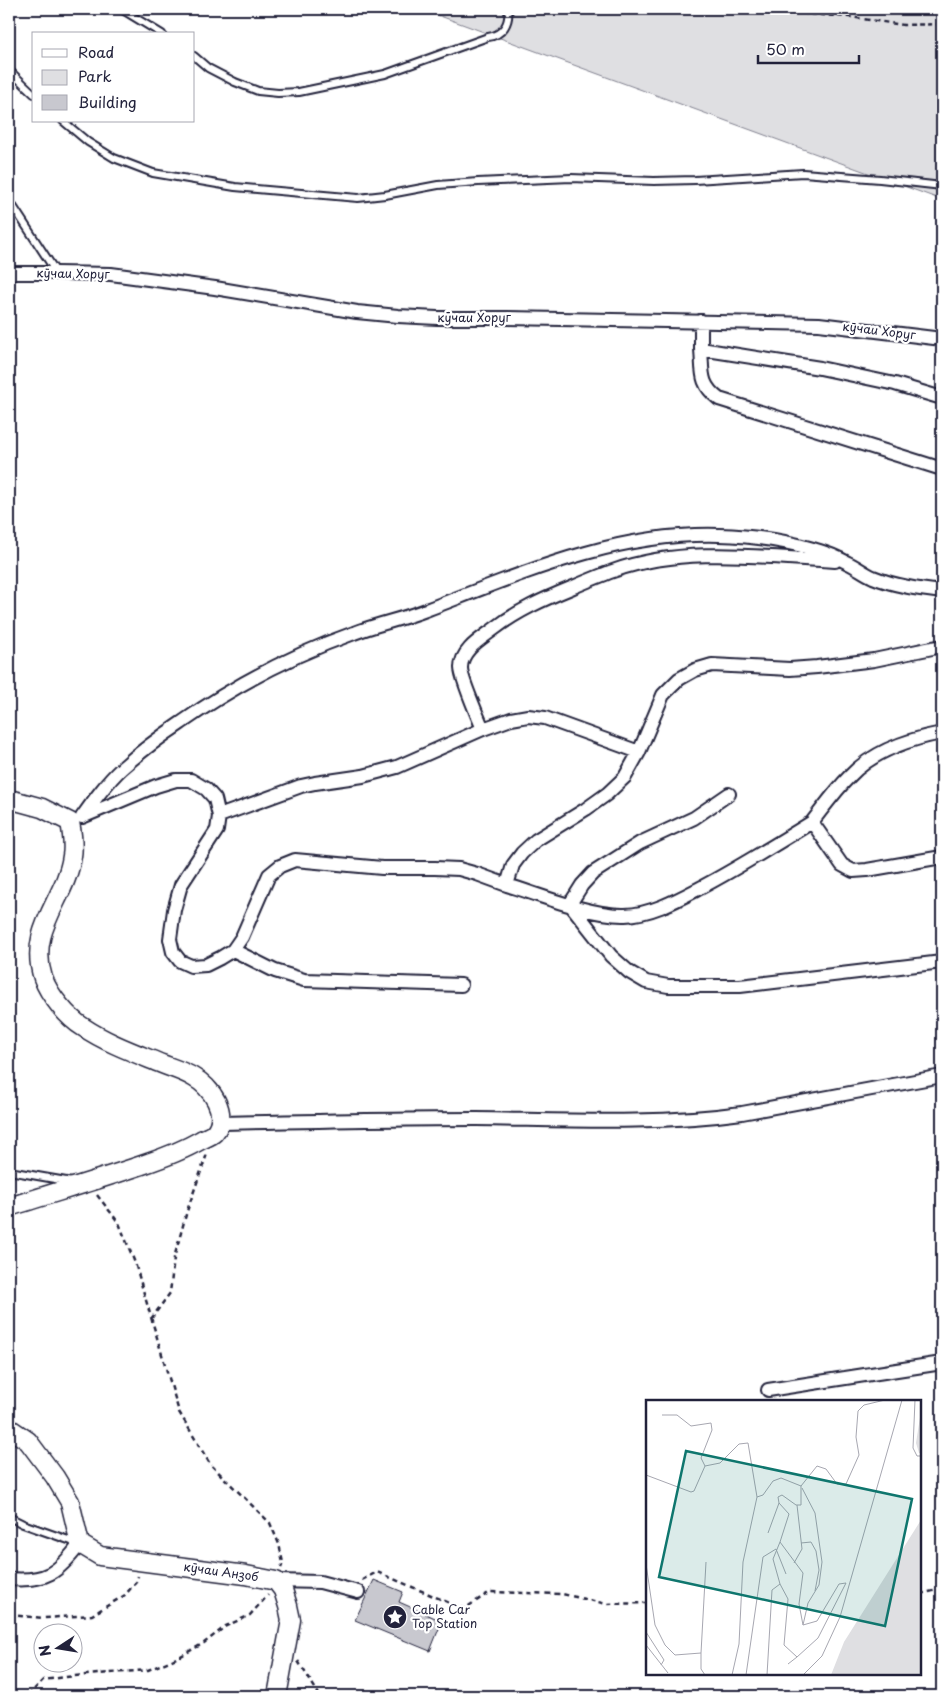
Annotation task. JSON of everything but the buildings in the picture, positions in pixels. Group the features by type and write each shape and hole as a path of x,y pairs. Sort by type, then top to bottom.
{"street":[{"name":"кӯчаи Хоруг","path":"9,273 111,274 357,312 398,316 819,324 942,339"},
{"path":"701,321 704,384 709,392 719,399 942,469"},
{"path":"702,349 820,368 895,384 942,398"},
{"path":"217,1128 219,1105 210,1091 194,1077 125,1049 82,1027 67,1014 55,999 44,978 40,954 42,930 66,879 72,856 76,819 120,770 151,744 209,703 245,681 340,638 412,616 542,565 589,551 625,544 686,535 757,538 812,549 848,562 871,576 896,584 942,592"},
{"path":"483,729 461,669 463,658 470,648 500,625 549,597 614,570 654,561 684,557 742,556 848,562"},
{"path":"506,885 513,865 522,852 536,840 586,810 625,777 639,752 663,694 679,679 695,670 712,665 817,668 874,660 942,646"},
{"path":"219,816 301,786 363,776 396,767 483,729 511,719 528,716 545,718 639,752"},
{"path":"9,799 76,819 156,786 176,780 191,780 206,789 215,799 219,816 217,830 181,885 174,910 170,939 173,952 180,961 190,966 206,965 233,950 242,937 269,875 280,866 295,860 382,868 459,869 604,914 625,915 645,912 674,901 717,879 812,822 849,776 866,762 911,741 942,733"},
{"path":"570,904 582,885 593,873 640,843 694,818 728,794"},
{"path":"812,822 842,865 853,871 942,857"},
{"path":"570,904 612,956 629,972 646,982 668,986 740,986 942,962"},
{"path":"233,950 275,971 304,980 461,985"},
{"path":"9,1207 84,1184 185,1149 217,1128 376,1119 611,1120 712,1117 942,1076"},
{"path":"768,1390 942,1362"},
{"path":"9,1428 28,1441 55,1477 70,1502 80,1544 66,1563 48,1576 26,1580 9,1579"},
{"name":"кӯчаи Анзоб","path":"80,1544 100,1556 246,1575 276,1581 282,1590 288,1606 290,1620 278,1696"},
{"path":"276,1581 320,1582 352,1591"}],"lane":[{"path":"121,9 159,32"},
{"path":"195,57 208,68 258,91 278,93 299,92 385,74 488,37 496,36 504,28 509,18 508,9"},
{"path":"9,70 32,92"},
{"path":"64,122 88,142 114,158 153,173 235,187 358,198 438,185 478,182 572,178 654,181 694,180 803,173 880,178 942,186"},
{"path":"9,200 56,272"},
{"path":"9,1171 84,1184"},
{"path":"9,1516 24,1524 80,1544"}],"path":[{"path":"739,9 850,17 904,25 942,24"},
{"path":"151,1319 170,1292 174,1258 187,1212 217,1128"},
{"path":"28,1696 43,1680 148,1670 179,1657 204,1643 226,1626 250,1615 267,1596 276,1581 283,1563 279,1544 270,1523 210,1464 179,1412 135,1263 118,1223 99,1196 84,1184"},
{"path":"9,1615 44,1618 92,1615 125,1595 137,1581 138,1561"},
{"path":"352,1591 377,1572 464,1609 490,1592 562,1594 607,1604 646,1603"},
{"path":"921,1594 942,1589"},
{"path":"287,1642 320,1696"}],"green space":[{"path":"421,9 942,9 942,200"}],"place":[{"name":"Cable Car Top Station","path":"395,1617"}]}
